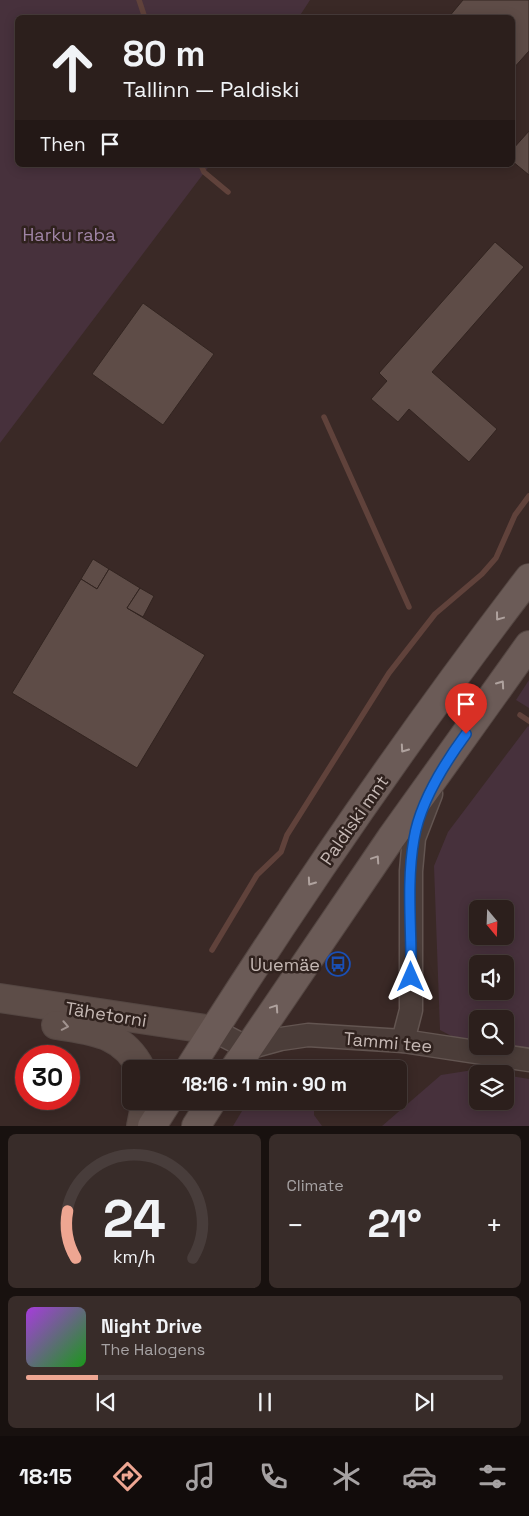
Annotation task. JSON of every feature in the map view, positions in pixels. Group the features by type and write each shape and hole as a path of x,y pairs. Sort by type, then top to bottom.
{"main road":[{"name":"Paldiski mnt","path":"194,1060 262,952 383,778 468,657 529,578"},
{"path":"241,1059 390,838 529,645"},
{"path":"152,1126 162,1110"},
{"path":"196,1126 206,1110"}],"street":[{"path":"403,1041 411,1010 411,870 414,838 424,808 445,762"},
{"name":"Tähetorni","path":"0,998 213,1030"},
{"path":"0,1014 105,1034 123,1045 136,1060"},
{"path":"213,1030 241,1059"},
{"name":"Tammi tee","path":"241,1059 281,1039 308,1035 403,1041 529,1060"},
{"path":"141,1126 144,1110"}],"green space":[{"name":"Harku raba","path":"0,0 310,0 300,15 15,15 15,167 208,167 0,443"},
{"path":"529,680 529,708 516,700"},
{"path":"528,726 529,1051 514,1048 514,1010 469,1010 469,1042 461,1041 440,1030 434,866 448,832"},
{"path":"469,1071 469,1110 514,1110 514,1076 529,1079 529,1126 382,1126 401,1110 407,1110 407,1104 441,1075"},
{"path":"243,1110 314,1110 314,1115 322,1126 233,1126"}],"building":[{"path":"463,0 529,0 529,51 515,67 515,15 450,15"},
{"path":"529,131 529,175 515,163 515,147"},
{"path":"495,242 524,267 432,372 497,429 469,462 409,409 398,422 371,399 387,381 379,373"},
{"path":"143,303 214,354 163,425 92,374"},
{"path":"93,559 109,569 97,589 81,579"},
{"path":"109,569 140,588 127,608 205,655 137,768 12,693 81,579 97,589"},
{"path":"140,588 154,596 143,617 127,608"}],"waterway":[{"path":"139,0 144,15"},
{"path":"202,167 204,172 228,192"},
{"path":"324,417 409,607"},
{"path":"212,950 257,875 281,852 287,835 389,673 435,614 482,574 496,558 515,515 529,496"},
{"path":"520,715 529,721"}],"place":[{"name":"Uuemäe","path":"338,964"}],"route":[{"path":"411,977 411,870 414,838 424,808 445,762 466,734"}]}
